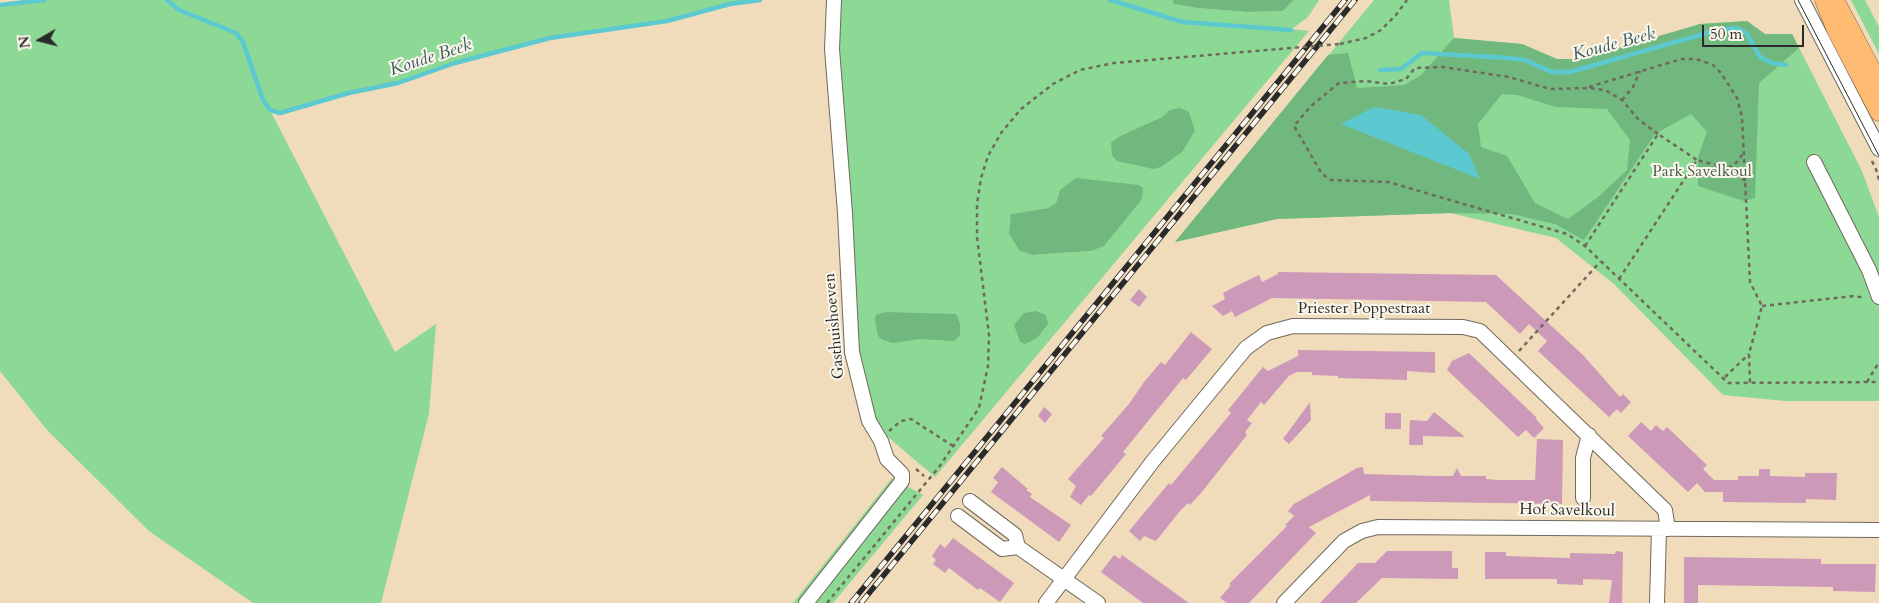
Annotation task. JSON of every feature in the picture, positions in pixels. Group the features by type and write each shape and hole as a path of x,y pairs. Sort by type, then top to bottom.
{"main road":[{"path":"1824,0 1836,30 1879,112"},
{"path":"1835,0 1879,84"}],"street":[{"name":"Gasthuishoeven","path":"806,603 902,481 902,474 887,459 869,421 864,407 852,352 845,213 832,49 834,0"},
{"path":"1802,0 1879,149"},
{"path":"1814,162 1869,270 1875,298"},
{"name":"Priester Poppestraat","path":"1046,603 1153,461 1246,348 1267,333 1293,326 1463,327 1480,331 1666,510 1656,603"},
{"path":"1582,498 1583,458 1589,435"},
{"path":"970,501 1015,534 1018,547"},
{"path":"958,516 1002,549 1018,547 1098,603"},
{"name":"Hof Savelkoul","path":"1284,603 1344,541 1362,531 1378,526 1664,530 1879,530"}],"path":[{"path":"827,603 912,500 967,428 978,408 988,366 989,336 977,237 977,204 981,178 988,156 1001,133 1021,109 1053,84 1080,70 1114,63 1340,44 1366,38 1381,30 1396,15 1407,0"},
{"path":"1589,88 1681,59 1696,59 1713,65 1721,73 1737,98 1742,117 1750,282 1762,306 1749,354 1750,383"},
{"path":"1746,182 1728,168 1697,160 1638,119 1622,100 1605,90 1589,88 1550,89 1510,77 1442,68 1415,68 1406,79 1389,84 1366,81 1339,83 1311,106 1294,126 1322,174 1331,180 1388,182 1560,231 1585,246 1728,383 1879,382"},
{"path":"1622,100 1633,87 1640,71"},
{"path":"1585,246 1658,134"},
{"path":"1728,168 1737,162 1744,152"},
{"path":"1619,279 1697,160"},
{"path":"1511,360 1600,262"},
{"path":"1762,306 1854,296 1875,298"},
{"path":"1724,378 1749,354"},
{"path":"1867,382 1879,362"},
{"path":"880,441 901,421 911,419 953,446"}],"green space":[{"path":"44,0 760,0 730,4 667,21 550,38 455,63 398,83 349,93 280,113 270,110 395,352 436,324 429,414 381,603 253,603 149,531 47,430 0,371 0,5"},
{"path":"834,0 1172,0 1174,4 1197,8 1247,12 1283,11 1294,0 1319,0 1308,17 1292,29 1309,31 935,477 869,421 861,395","holes":["1170,110 1117,161 1120,136 1162,117","1060,190 1091,251 1032,255 1020,251 1011,214 1048,208 1056,203"]},
{"path":"1172,0 1294,0 1283,11 1247,12 1197,8 1174,4"},
{"name":"Park Savelkoul","path":"1374,0 1449,0 1454,38 1522,44 1557,59 1582,59 1700,24 1747,21 1765,34 1792,34 1862,171 1879,217 1879,401 1785,401 1723,395 1614,284 1556,238 1450,213 1277,219 1175,242"},
{"path":"1851,0 1865,0 1879,27 1879,54"},
{"path":"1747,21 1765,34 1792,34 1799,48 1759,83 1755,198 1744,201 1698,186 1698,157 1707,132 1691,114 1655,134 1584,240 1555,224 1512,214 1449,213 1277,219 1175,242 1328,55 1348,53 1357,88 1404,85 1420,76 1454,38 1522,44 1557,59 1581,59 1700,24","holes":["1502,94 1517,95 1556,107 1607,109 1630,140 1627,170 1598,197 1568,219 1535,203 1507,156 1481,147 1478,124"]},
{"path":"1180,108 1189,112 1195,131 1182,152 1161,167 1153,169 1117,161 1112,155 1111,143 1120,136 1162,117 1170,110"},
{"path":"1076,178 1139,185 1143,188 1142,199 1104,246 1091,251 1032,255 1020,251 1009,234 1011,214 1048,208 1056,203 1060,190"},
{"path":"1036,311 1046,315 1048,324 1037,338 1025,344 1020,342 1014,325 1024,313"},
{"path":"885,312 954,314 957,315 960,324 960,335 954,341 920,339 893,343 883,340 878,336 875,320 876,315"},
{"path":"892,478 923,495 833,603 793,603"}],"water":[{"path":"1374,107 1421,115 1469,154 1480,179 1341,124"}],"building":[{"path":"1278,272 1496,275 1583,355 1620,397 1623,394 1631,402 1621,413 1617,409 1609,417 1538,351 1547,341 1529,324 1520,334 1486,302 1272,298 1235,317 1232,311 1223,316 1212,306 1225,299 1223,293 1236,286 1259,275 1262,282 1278,274"},
{"path":"1139,289 1147,297 1139,307 1130,300"},
{"path":"1191,332 1212,349 1186,380 1183,378 1123,452 1126,454 1091,496 1089,495 1081,505 1070,497 1076,486 1068,479 1104,438 1101,436 1129,404 1144,382 1161,362 1165,365"},
{"path":"1298,350 1435,352 1435,373 1407,371 1407,380 1338,378 1338,376 1312,375 1312,372 1297,372 1289,376 1264,405 1261,402 1247,420 1252,423 1245,432 1247,435 1201,493 1190,505 1188,503 1180,511 1156,541 1144,536 1140,541 1129,531 1169,483 1171,485 1231,413 1228,410 1263,367 1268,371 1298,356"},
{"path":"1469,353 1537,418 1544,428 1534,438 1526,430 1518,437 1447,370 1452,361"},
{"path":"1310,402 1311,420 1289,444 1283,439"},
{"path":"1044,407 1052,414 1045,423 1038,416"},
{"path":"1434,412 1465,437 1423,436 1423,445 1409,445 1410,420 1427,421"},
{"path":"1385,413 1401,413 1401,429 1385,429"},
{"path":"1641,422 1651,431 1656,425 1663,431 1667,427 1707,465 1703,469 1714,480 1738,480 1738,476 1759,476 1759,469 1770,469 1770,476 1805,477 1805,473 1837,473 1836,500 1806,499 1806,503 1723,502 1723,492 1705,492 1697,483 1688,492 1628,436"},
{"path":"1537,439 1563,440 1562,504 1370,501 1370,495 1309,527 1316,533 1249,603 1227,603 1220,598 1231,585 1229,584 1287,526 1285,525 1294,516 1288,511 1294,504 1357,468 1363,467 1364,474 1453,476 1457,468 1461,476 1486,476 1486,479 1498,480 1535,480"},
{"path":"1002,467 1028,489 1026,490 1032,494 1030,497 1071,525 1059,542 991,492 998,482 993,478"},
{"path":"953,538 1014,583 1000,602 980,588 978,590 949,568 945,573 933,564 936,560 932,556 940,544 945,548"},
{"path":"1387,551 1452,551 1452,568 1458,568 1458,579 1382,578 1356,603 1320,603 1358,563 1375,563"},
{"path":"1616,551 1623,552 1622,603 1609,603 1612,580 1583,579 1583,585 1557,584 1557,579 1485,579 1485,552 1506,552 1506,556 1570,558 1570,553 1615,554"},
{"path":"1114,555 1120,559 1122,555 1189,603 1143,603 1101,572"},
{"path":"1684,557 1821,559 1821,564 1876,564 1875,592 1833,591 1833,587 1698,585 1698,603 1684,603"}],"waterway":[{"name":"Koude Beek","path":"0,5 44,0"},
{"name":"Koude Beek","path":"167,0 179,10 236,33 243,42 263,100 270,110 280,113 349,93 398,83 455,63 550,38 667,21 730,4 760,0"},
{"name":"Koude Beek","path":"1110,0 1183,22 1291,30"},
{"name":"Koude Beek","path":"1380,70 1401,69 1422,53 1525,60 1552,72 1570,72 1718,30 1738,28 1747,34 1760,57 1772,63 1786,65"}],"tram line":[{"path":"1798,0 1879,156"}],"railway":[{"path":"851,603 1345,0"},
{"path":"861,603 1355,0"}]}
